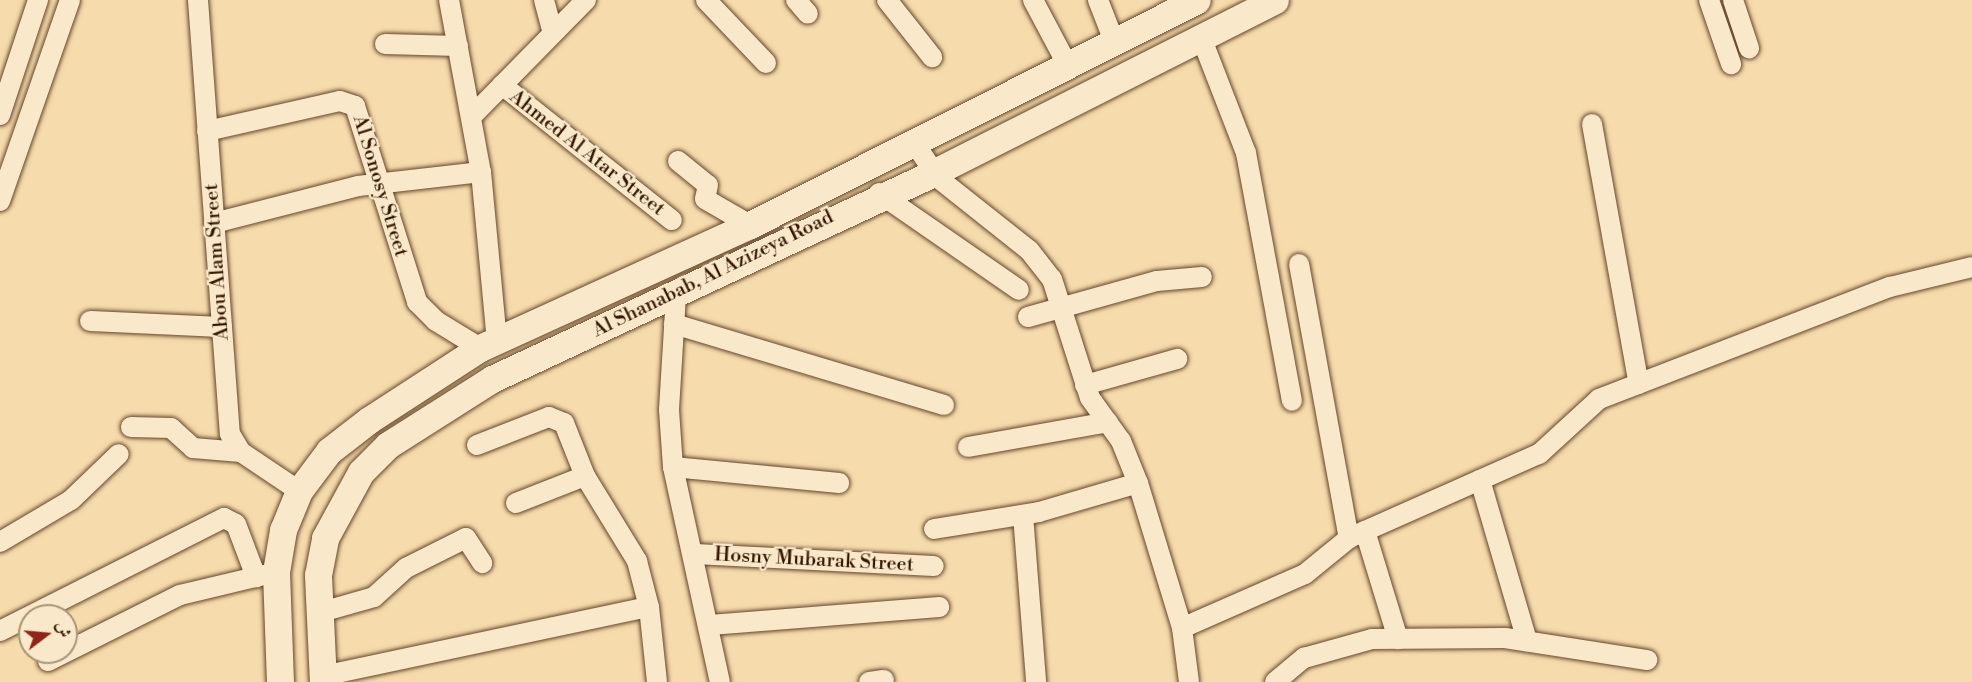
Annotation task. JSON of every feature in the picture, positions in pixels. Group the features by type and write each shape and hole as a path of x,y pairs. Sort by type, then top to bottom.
{"street":[{"path":"0,115 38,0"},
{"path":"0,201 70,0"},
{"name":"Abou Alam Street","path":"198,0 230,434 240,452"},
{"path":"448,0 481,172 489,344"},
{"path":"544,0 553,33"},
{"path":"706,0 766,63"},
{"path":"887,0 932,57"},
{"path":"1033,0 1067,64"},
{"path":"1098,0 1114,41"},
{"name":"Al Shanabab, Al Azizeya Road","path":"323,679 318,613 318,575 329,529 361,472 388,445 492,379 676,295 879,193 933,173 1275,0"},
{"path":"1709,0 1731,64"},
{"path":"1733,0 1749,48"},
{"path":"471,117 582,1"},
{"name":"Al Shanabab, Al Azizeya Road","path":"280,682 266,575 299,491 329,451 489,344 750,225 915,144 1189,2"},
{"path":"1201,37 1246,153 1292,401"},
{"path":"385,44 458,46"},
{"path":"13,77 39,89"},
{"name":"Ahmed Al Atar Street","path":"502,85 672,220"},
{"name":"Al Sonosy Street","path":"207,131 348,101 358,114 417,302 436,321 489,344"},
{"path":"984,107 1001,138"},
{"path":"1592,124 1639,384"},
{"path":"915,144 933,173 1043,263 1061,308 1085,385 1108,422 1138,483 1182,628 1189,682"},
{"path":"678,161 708,185 705,199 750,225"},
{"path":"214,223 380,183 481,172"},
{"path":"879,193 1019,290"},
{"path":"1299,264 1357,535 1398,639"},
{"path":"1182,628 1305,574 1357,535 1539,454 1586,407 1639,384 1890,287 1972,267"},
{"path":"1028,317 1157,281 1202,278"},
{"path":"676,295 673,467 695,554 720,682"},
{"path":"90,321 222,327"},
{"path":"674,324 944,405"},
{"path":"1085,385 1177,359"},
{"path":"477,445 555,416 564,423 585,476 625,537 649,607 657,682"},
{"path":"968,447 1108,422"},
{"path":"131,427 171,428 193,448 240,452 299,491"},
{"path":"0,542 71,501 119,454"},
{"path":"673,467 839,483"},
{"path":"516,503 585,476"},
{"path":"1480,480 1527,641"},
{"path":"934,529 1023,515 1138,483"},
{"path":"1023,515 1036,682"},
{"path":"0,631 224,518 236,524 266,575 180,595 78,646"},
{"path":"318,613 374,597 406,568 466,538 482,563"},
{"name":"Hosny Mubarak Street","path":"695,554 934,566"},
{"path":"323,679 649,607"},
{"path":"710,625 939,607"},
{"path":"1275,682 1293,664 1336,647 1398,639 1527,641 1647,660"}]}
